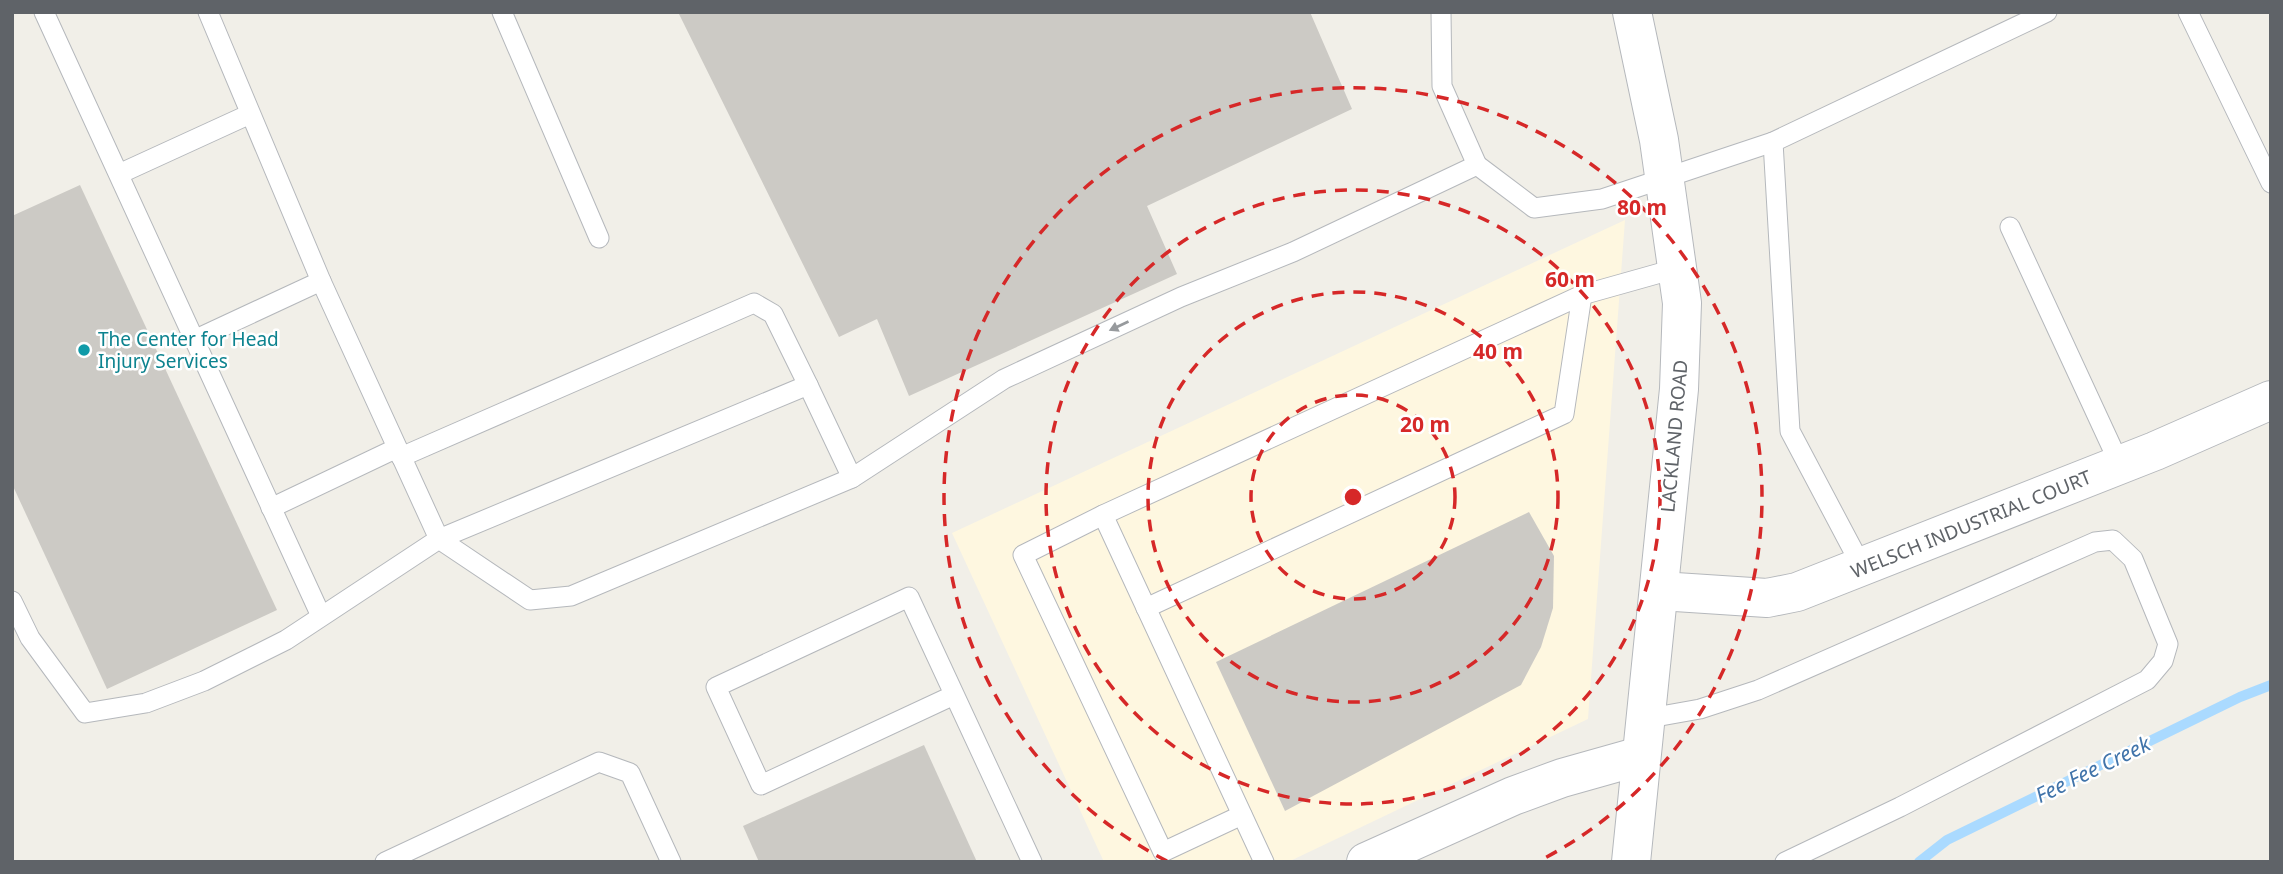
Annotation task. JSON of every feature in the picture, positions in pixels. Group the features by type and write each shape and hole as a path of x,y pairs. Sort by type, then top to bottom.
{"street":[{"name":"LACKLAND ROAD","path":"1631,862 1679,389 1682,303 1665,180 1632,12"},
{"name":"WELSCH INDUSTRIAL COURT","path":"1660,592 1767,598 1797,592 2120,465 2271,400"},
{"path":"1366,862 1513,796 1562,778 1642,737"}],"lane":[{"path":"44,12 321,616"},
{"path":"208,12 321,281 439,539 530,600 571,596 852,478 1004,379 1181,297 1293,252 1477,164"},
{"path":"502,12 599,238"},
{"path":"1441,12 1442,86 1477,164 1534,208 1602,200 1773,142 2047,12"},
{"path":"2188,12 2271,183"},
{"path":"119,174 250,114"},
{"path":"1773,142 1790,431 1862,567"},
{"path":"2010,227 2120,465"},
{"path":"1242,815 1163,852 1023,555 1103,515 1582,295 1678,268"},
{"path":"194,340 321,281"},
{"path":"1146,608 1564,414 1582,295"},
{"path":"271,508 754,303 773,314 852,478"},
{"path":"12,601 30,638 85,713 146,703 204,681 286,640 439,539 808,385"},
{"path":"1103,515 1264,862"},
{"path":"1642,737 1700,709 1759,690 2095,542 2113,540 2133,559 2168,645 2163,661 2147,680 1900,807 1786,862"},
{"path":"954,695 761,785 716,687 909,597 1032,862"},
{"path":"385,862 599,762 630,773 671,862"}],"shaded area":[{"path":"1625,220 1588,719 1288,862 1104,862 952,533"}],"building":[{"path":"678,12 1310,12 1352,109 1147,206 1177,274 909,396 877,319 839,337"},
{"name":"The Center for Head Injury Services","path":"80,185 277,610 107,689 12,484 12,216"},
{"path":"1529,512 1554,556 1553,608 1541,647 1521,685 1285,811 1216,662"},
{"path":"924,745 977,862 759,862 743,826"}],"waterway":[{"name":"Fee Fee Creek","path":"1919,862 1947,840 2240,697 2271,685"}],"place":[{"name":"The Center for Head Injury Services","path":"84,350"}]}
